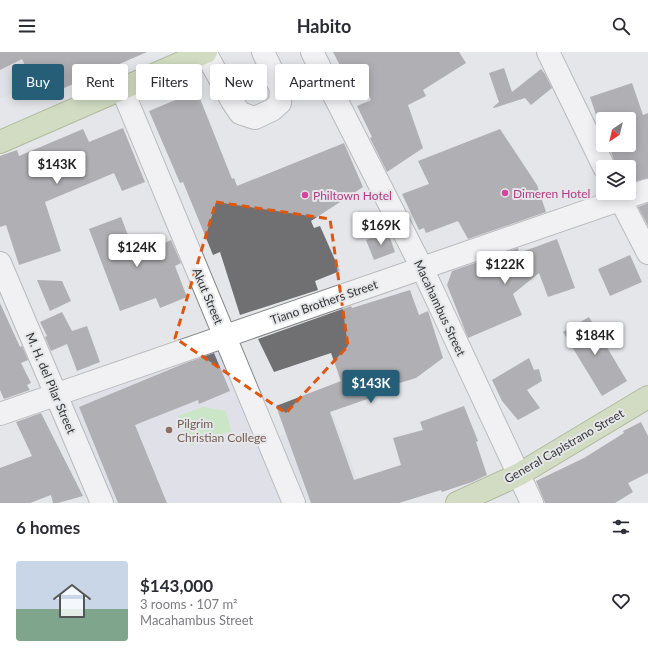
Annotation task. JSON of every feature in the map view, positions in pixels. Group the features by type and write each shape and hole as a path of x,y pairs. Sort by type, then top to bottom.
{"main road":[{"path":"128,86 205,52"},
{"path":"0,142 97,100"},
{"name":"General Capistrano Street","path":"457,503 518,475 648,397"}],"street":[{"path":"205,52 240,114 254,118 272,110 280,103 280,89 263,52"},
{"name":"Macahambus Street","path":"312,52 422,268 532,503"},
{"path":"548,52 601,160"},
{"name":"Akut Street","path":"127,100 294,503"},
{"name":"Tiano Brothers Street","path":"636,192 648,190"},
{"name":"Tiano Brothers Street","path":"0,414 422,268 608,200"},
{"path":"621,200 648,253"},
{"name":"M. H. del Pilar Street","path":"0,263 102,503"}],"highlighted area":[{"path":"216,202 330,219 348,346 286,413 175,338"}],"shaded area":[{"path":"0,52 107,52 80,64 72,64 72,67 64,71 64,64 12,64 12,94 0,99"},
{"name":"Pilgrim Christian College","path":"220,345 260,443 334,416 366,503 113,503 71,401"}],"green space":[{"path":"203,407 226,411 231,431 191,446 178,416"}],"building":[{"path":"0,52 147,52 119,64 72,64 72,85 64,88 64,64 24,64 22,59 0,70"},
{"path":"333,52 459,52 466,63 423,90 426,96 408,105 423,148 387,172 370,138 372,137 357,106 371,100 369,96 369,64 339,64"},
{"path":"504,68 512,92 541,69 552,88 531,105 525,98 494,108 493,107 499,102 489,73"},
{"path":"632,83 643,115 648,113 648,178 636,181 636,160 614,160 611,152 636,152 636,112 596,112 596,115 590,97"},
{"path":"175,100 201,100 232,179 234,178 237,186 344,143 363,187 311,221 314,228 320,226 340,271 315,281 318,290 240,315 220,252 213,255 183,182 180,183 149,111"},
{"path":"123,128 145,182 122,191 114,173 45,202 61,251 19,265 6,225 0,227 0,156 17,150 19,156 83,129 89,142"},
{"path":"500,129 537,185 546,212 468,239 458,221 426,233 424,228 419,230 402,194 429,184 418,161"},
{"path":"648,203 648,226 638,207"},
{"path":"121,217 136,256 171,240 181,263 175,266 187,297 160,308 156,298 120,311 89,229"},
{"path":"388,232 395,252 374,260 366,240"},
{"path":"557,239 575,288 548,297 539,273 513,294 522,315 468,338 447,285 452,271 518,248 519,253"},
{"path":"630,255 642,282 610,296 598,269"},
{"path":"37,280 62,281 71,301 50,311"},
{"path":"410,290 419,315 428,311 443,358 416,378 380,389 382,394 330,412 354,480 401,465 393,438 423,430 420,422 464,406 478,441 476,442 487,475 472,482 442,492 441,490 399,503 311,503 276,406 341,381 331,353 274,372 258,339 351,306 352,308"},
{"path":"0,303 20,347 22,346 28,360 21,363 31,383 27,385 30,390 4,399 0,390"},
{"path":"62,312 72,331 87,326 100,362 77,371 67,344 51,351 45,337 47,336 40,322"},
{"path":"589,317 627,381 602,396 563,332"},
{"name":"Pilgrim Christian College","path":"214,353 230,391 199,404 198,400 135,425 167,503 118,503 79,407 183,364"},
{"path":"529,358 534,370 539,369 542,381 527,390 540,408 518,420 502,401 492,380"},
{"path":"41,413 83,496 58,503 53,503 51,495 30,503 0,503 0,468 32,456 16,422"},
{"path":"641,422 648,436 648,473 628,483 633,492 615,503 545,503 536,481 584,458 624,433 623,431"}],"place":[{"name":"Dimeren Hotel","path":"505,193"},
{"name":"Philtown Hotel","path":"305,195"},
{"name":"Pilgrim Christian College","path":"169,430"}]}
